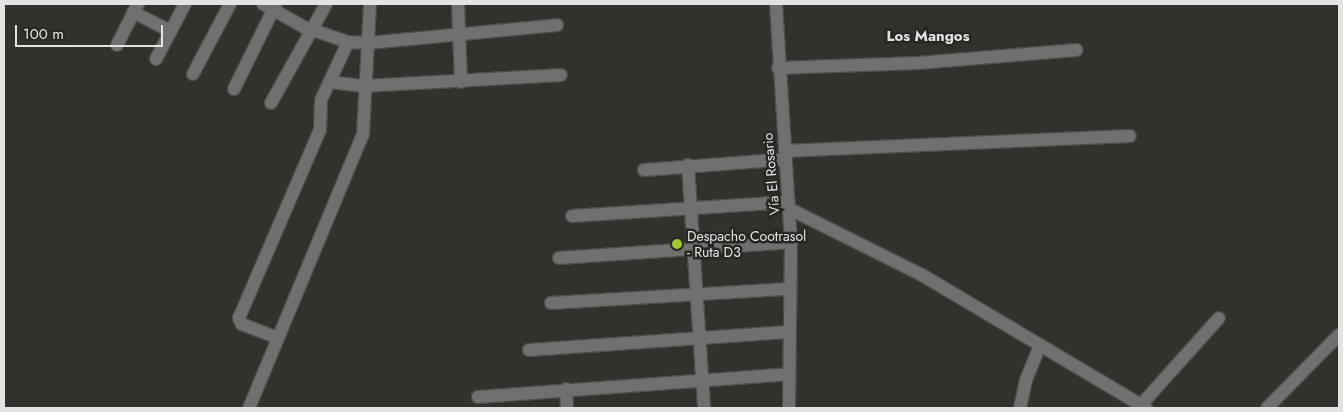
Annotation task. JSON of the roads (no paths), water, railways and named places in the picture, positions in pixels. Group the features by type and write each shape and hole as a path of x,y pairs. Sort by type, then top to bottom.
{"street":[{"path":"156,59 185,4"},
{"path":"193,74 230,4"},
{"path":"270,103 326,4"},
{"path":"249,408 363,134 370,4"},
{"path":"458,4 461,82"},
{"name":"Vía El Rosario","path":"776,4 777,63 791,242 787,332 789,408"},
{"path":"234,89 270,6 311,30 348,42 368,43 558,25"},
{"path":"117,45 136,8 170,31"},
{"path":"278,338 242,324 239,318 320,130 322,100 348,42"},
{"path":"777,63 918,63 1076,50"},
{"path":"330,82 365,86 560,75"},
{"path":"644,170 785,155 1130,136"},
{"path":"688,165 704,408"},
{"path":"572,216 690,206 789,205 922,275 1143,407 1220,318"},
{"path":"559,258 791,242"},
{"path":"551,304 789,289"},
{"path":"528,350 787,332"},
{"path":"1268,408 1339,335"},
{"path":"1020,408 1026,380 1040,345"},
{"path":"478,397 788,374"},
{"path":"566,389 567,408"}],"place":[{"name":"Despacho Cootrasol - Ruta D3","path":"677,244"}],"district":[{"name":"Los Mangos","path":"928,37"}]}
